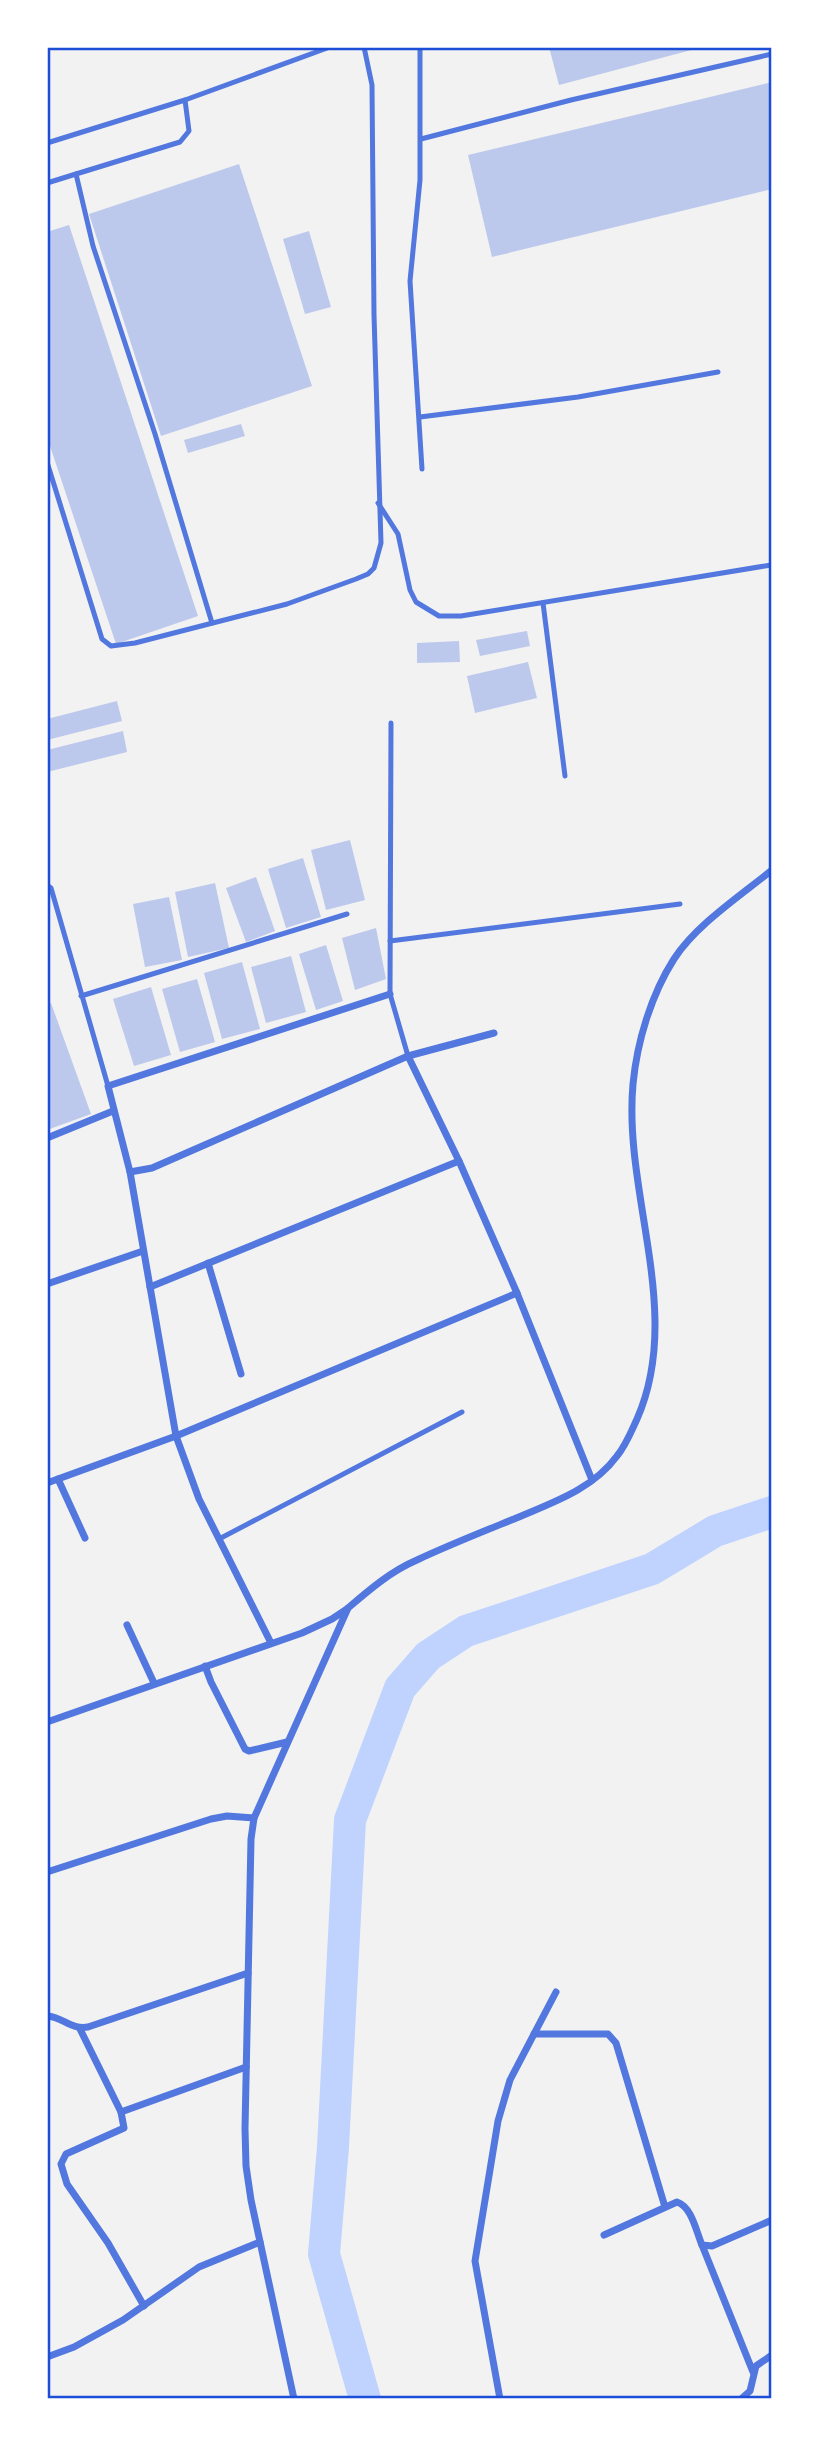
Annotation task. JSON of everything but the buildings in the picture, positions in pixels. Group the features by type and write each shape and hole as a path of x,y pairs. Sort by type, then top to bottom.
{"street":[{"path":"47,1722 318,1626 348,1608 376,1584 414,1561 559,1500 593,1480 618,1456 646,1397 655,1357 654,1302 633,1115 633,1084 644,1027 656,995 675,958 703,927 772,870"},
{"path":"271,1643 199,1499 176,1436 130,1172 108,1086 390,994"},
{"path":"130,1172 152,1168 408,1055 494,1033"},
{"path":"408,1055 459,1161 517,1293 593,1480"},
{"path":"47,1138 113,1111"},
{"path":"150,1287 459,1161"},
{"path":"47,1284 144,1251"},
{"path":"208,1263 241,1374"},
{"path":"47,1483 176,1436 517,1293"},
{"path":"58,1479 85,1538"},
{"path":"294,2399 246,2166 251,1839 254,1818 348,1608"},
{"path":"127,1625 154,1683"},
{"path":"205,1666 245,1749 249,1751 287,1742"},
{"path":"47,1872 211,1819 227,1816 254,1818"},
{"path":"80,2029 248,1973"},
{"path":"500,2399 475,2261 498,2121 510,2080 556,1992"},
{"path":"47,2016 80,2029 121,2112 124,2128 66,2154 61,2164 67,2184 108,2243 144,2306"},
{"path":"534,2034 608,2034 616,2043 666,2207"},
{"path":"121,2112 246,2067"},
{"path":"604,2235 677,2202 685,2205 753,2372 753,2385 741,2399"},
{"path":"702,2245 712,2246 772,2220"},
{"path":"47,2357 102,2332 199,2267 260,2242"},
{"path":"753,2372 761,2360 772,2355"}],"lane":[{"path":"47,144 185,100 330,47"},
{"path":"47,461 102,639 107,644 115,646 135,643 287,604 368,574 378,558 381,543 378,503 372,85 363,47"},
{"path":"420,47 420,180 410,281 422,469"},
{"path":"421,139 571,100 772,54"},
{"path":"47,183 180,142 189,131 185,100"},
{"path":"76,174 93,246 155,434 212,623"},
{"path":"420,417 578,397 718,372"},
{"path":"378,503 398,534 410,590 416,602 439,616 461,616 771,565"},
{"path":"543,603 565,776"},
{"path":"391,723 390,994 408,1055"},
{"path":"47,884 51,888 108,1086"},
{"path":"390,941 680,905"},
{"path":"81,996 347,914"},
{"path":"219,1539 462,1412"}],"waterway":[{"path":"365,2399 324,2254 333,2147 350,1820 400,1688 428,1656 466,1631 652,1569 715,1531 772,1512"}]}
